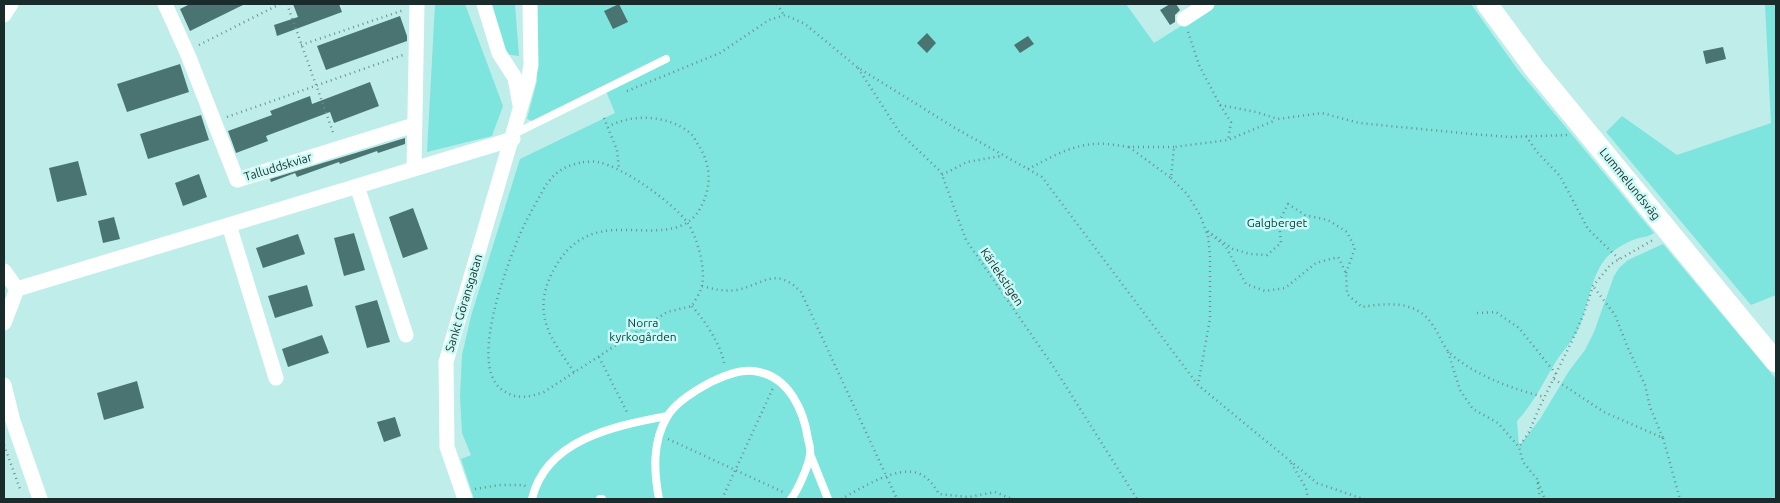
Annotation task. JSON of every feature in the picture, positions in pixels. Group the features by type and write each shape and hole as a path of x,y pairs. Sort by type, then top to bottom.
{"main road":[{"name":"Lummelundsväg","path":"1487,4 1535,69 1776,362"}],"street":[{"path":"4,15 11,4"},
{"name":"Talluddskviar","path":"165,4 237,180 414,125"},
{"path":"484,4 499,52 515,78 521,112"},
{"name":"Sankt Göransgatan","path":"464,496 447,447 446,362 521,112 531,65 530,4"},
{"path":"1184,19 1207,4"},
{"path":"414,169 417,5"},
{"path":"17,289 414,169 513,137"},
{"path":"357,186 406,335"},
{"path":"229,225 276,378"},
{"path":"4,271 17,289"},
{"path":"4,323 17,289"},
{"path":"4,385 13,421 40,499"}],"lane":[{"path":"513,137 666,59"},
{"path":"659,499 654,459 667,416 676,406 698,389 726,375 744,371 760,372 777,380 788,390 799,407 806,428 810,454 828,499"},
{"path":"532,496 542,473 556,458 576,443 598,433 667,416"},
{"path":"792,498 810,454"}],"path":[{"path":"186,52 280,4"},
{"path":"287,4 315,86 339,148"},
{"path":"777,4 785,15 805,24 857,67 955,128 1042,177 1198,385 1290,462 1317,482 1363,499"},
{"path":"301,45 417,5"},
{"path":"623,93 720,52 769,20 785,15"},
{"path":"1184,19 1199,65 1231,122 1228,140"},
{"path":"214,121 416,50"},
{"name":"Kärlekstigen","path":"857,67 900,134 941,172 966,240 1055,370 1136,499"},
{"path":"1220,105 1256,112 1278,119"},
{"path":"1027,169 1086,144 1129,147 1174,147 1228,140 1278,119 1322,113 1359,123 1472,134 1570,135"},
{"path":"574,372 553,341 545,324 544,317 543,303 546,284 565,251 577,241 600,232 616,230 647,231 688,223 700,208 709,186 708,167 704,154 691,134 676,124 642,117 615,123 608,127"},
{"path":"604,118 617,150 619,169"},
{"path":"1526,136 1537,152 1560,176 1588,229 1620,259"},
{"path":"1129,147 1171,178 1187,194 1200,214 1206,230 1210,255 1210,319 1198,385"},
{"path":"1171,178 1174,147"},
{"path":"942,175 967,162 1003,156"},
{"path":"583,162 598,162 619,169 642,183 670,205 688,223 698,248 702,272 702,286 692,306 667,312 544,392 528,398 508,394 500,389 494,381 490,370 490,328 496,299 516,242 549,180 565,167 583,162"},
{"path":"1206,230 1234,249 1250,254 1267,255 1281,243 1279,222 1288,204 1305,215 1328,220 1348,232 1355,248 1346,273 1347,294 1362,307 1394,304 1403,305 1421,313 1432,323 1452,355 1469,368 1525,392 1544,397"},
{"path":"1206,230 1226,247 1246,284 1265,291 1285,288 1316,263 1338,257 1346,273"},
{"path":"1519,447 1529,432 1585,311 1593,286 1611,264 1653,240"},
{"path":"702,286 721,291 737,290 768,278 782,278 792,283 801,292 897,499"},
{"path":"1593,286 1615,314 1645,384 1650,407 1663,438 1680,499"},
{"path":"692,306 706,323 722,356 726,375"},
{"path":"1477,313 1496,312 1519,328 1556,374"},
{"path":"1447,349 1460,390 1473,409 1498,423 1519,447 1523,462 1537,479 1545,499"},
{"path":"599,357 633,423"},
{"path":"1554,378 1604,412 1663,438"},
{"path":"722,499 777,380"},
{"path":"660,436 792,498"},
{"path":"4,445 22,493"},
{"path":"1290,462 1306,488 1308,499"},
{"path":"841,499 886,476 913,472 920,474 931,482 939,494 969,498 995,492 1012,499"},
{"path":"1537,479 1540,499"},
{"path":"464,496 500,484 524,485 532,496"}],"green space":[{"path":"435,4 465,4 503,106 492,136 427,152"},
{"path":"489,4 515,4 519,56 504,54"},
{"path":"532,4 1126,4 1154,43 1216,4 1471,4 1518,70 1654,233 1632,240 1621,246 1607,257 1602,264 1597,272 1578,330 1555,363 1533,400 1517,421 1519,446 1540,419 1569,371 1585,350 1594,332 1614,276 1619,268 1628,260 1663,244 1776,379 1776,499 474,499 461,459 471,455 462,433 460,397 462,355 471,316 520,159 615,113 604,86 537,123 527,119 537,81"},
{"path":"1765,4 1776,4 1776,295 1751,305 1606,132 1622,116 1677,155 1771,123"}],"building":[{"path":"190,4 245,4 190,31 180,9"},
{"path":"293,4 339,4 342,12 277,36 274,25 298,17"},
{"path":"619,4 628,22 613,29 604,11"},
{"path":"1170,4 1176,4 1180,10 1175,15 1175,22 1170,25 1160,10"},
{"path":"400,16 407,41 326,70 317,46"},
{"path":"927,33 936,43 927,53 917,43"},
{"path":"1028,36 1034,44 1020,53 1014,45"},
{"path":"1723,47 1726,59 1706,64 1703,51"},
{"path":"180,64 189,92 127,112 117,84"},
{"path":"370,82 379,106 334,123 330,112 266,136 268,141 236,153 228,131 272,115 270,111 310,96 312,104"},
{"path":"201,115 209,140 148,159 140,134"},
{"path":"405,138 405,144 378,153 377,151 340,164 339,162 297,177 295,173 271,182 270,179"},
{"path":"78,161 87,195 57,202 49,168"},
{"path":"199,174 207,197 183,206 175,183"},
{"path":"413,208 428,249 403,258 389,217"},
{"path":"114,217 120,239 103,243 98,221"},
{"path":"354,233 365,270 344,276 334,238"},
{"path":"298,234 305,254 263,268 256,248"},
{"path":"307,285 313,306 275,318 268,296"},
{"path":"377,300 390,342 367,348 355,306"},
{"path":"322,335 329,353 288,367 282,349"},
{"path":"137,381 144,408 104,420 97,393"},
{"path":"395,417 401,436 384,442 377,422"}],"park label":[{"name":"Galgberget","path":"1277,223"},
{"name":"Norra kyrkogården","path":"643,330"}]}
